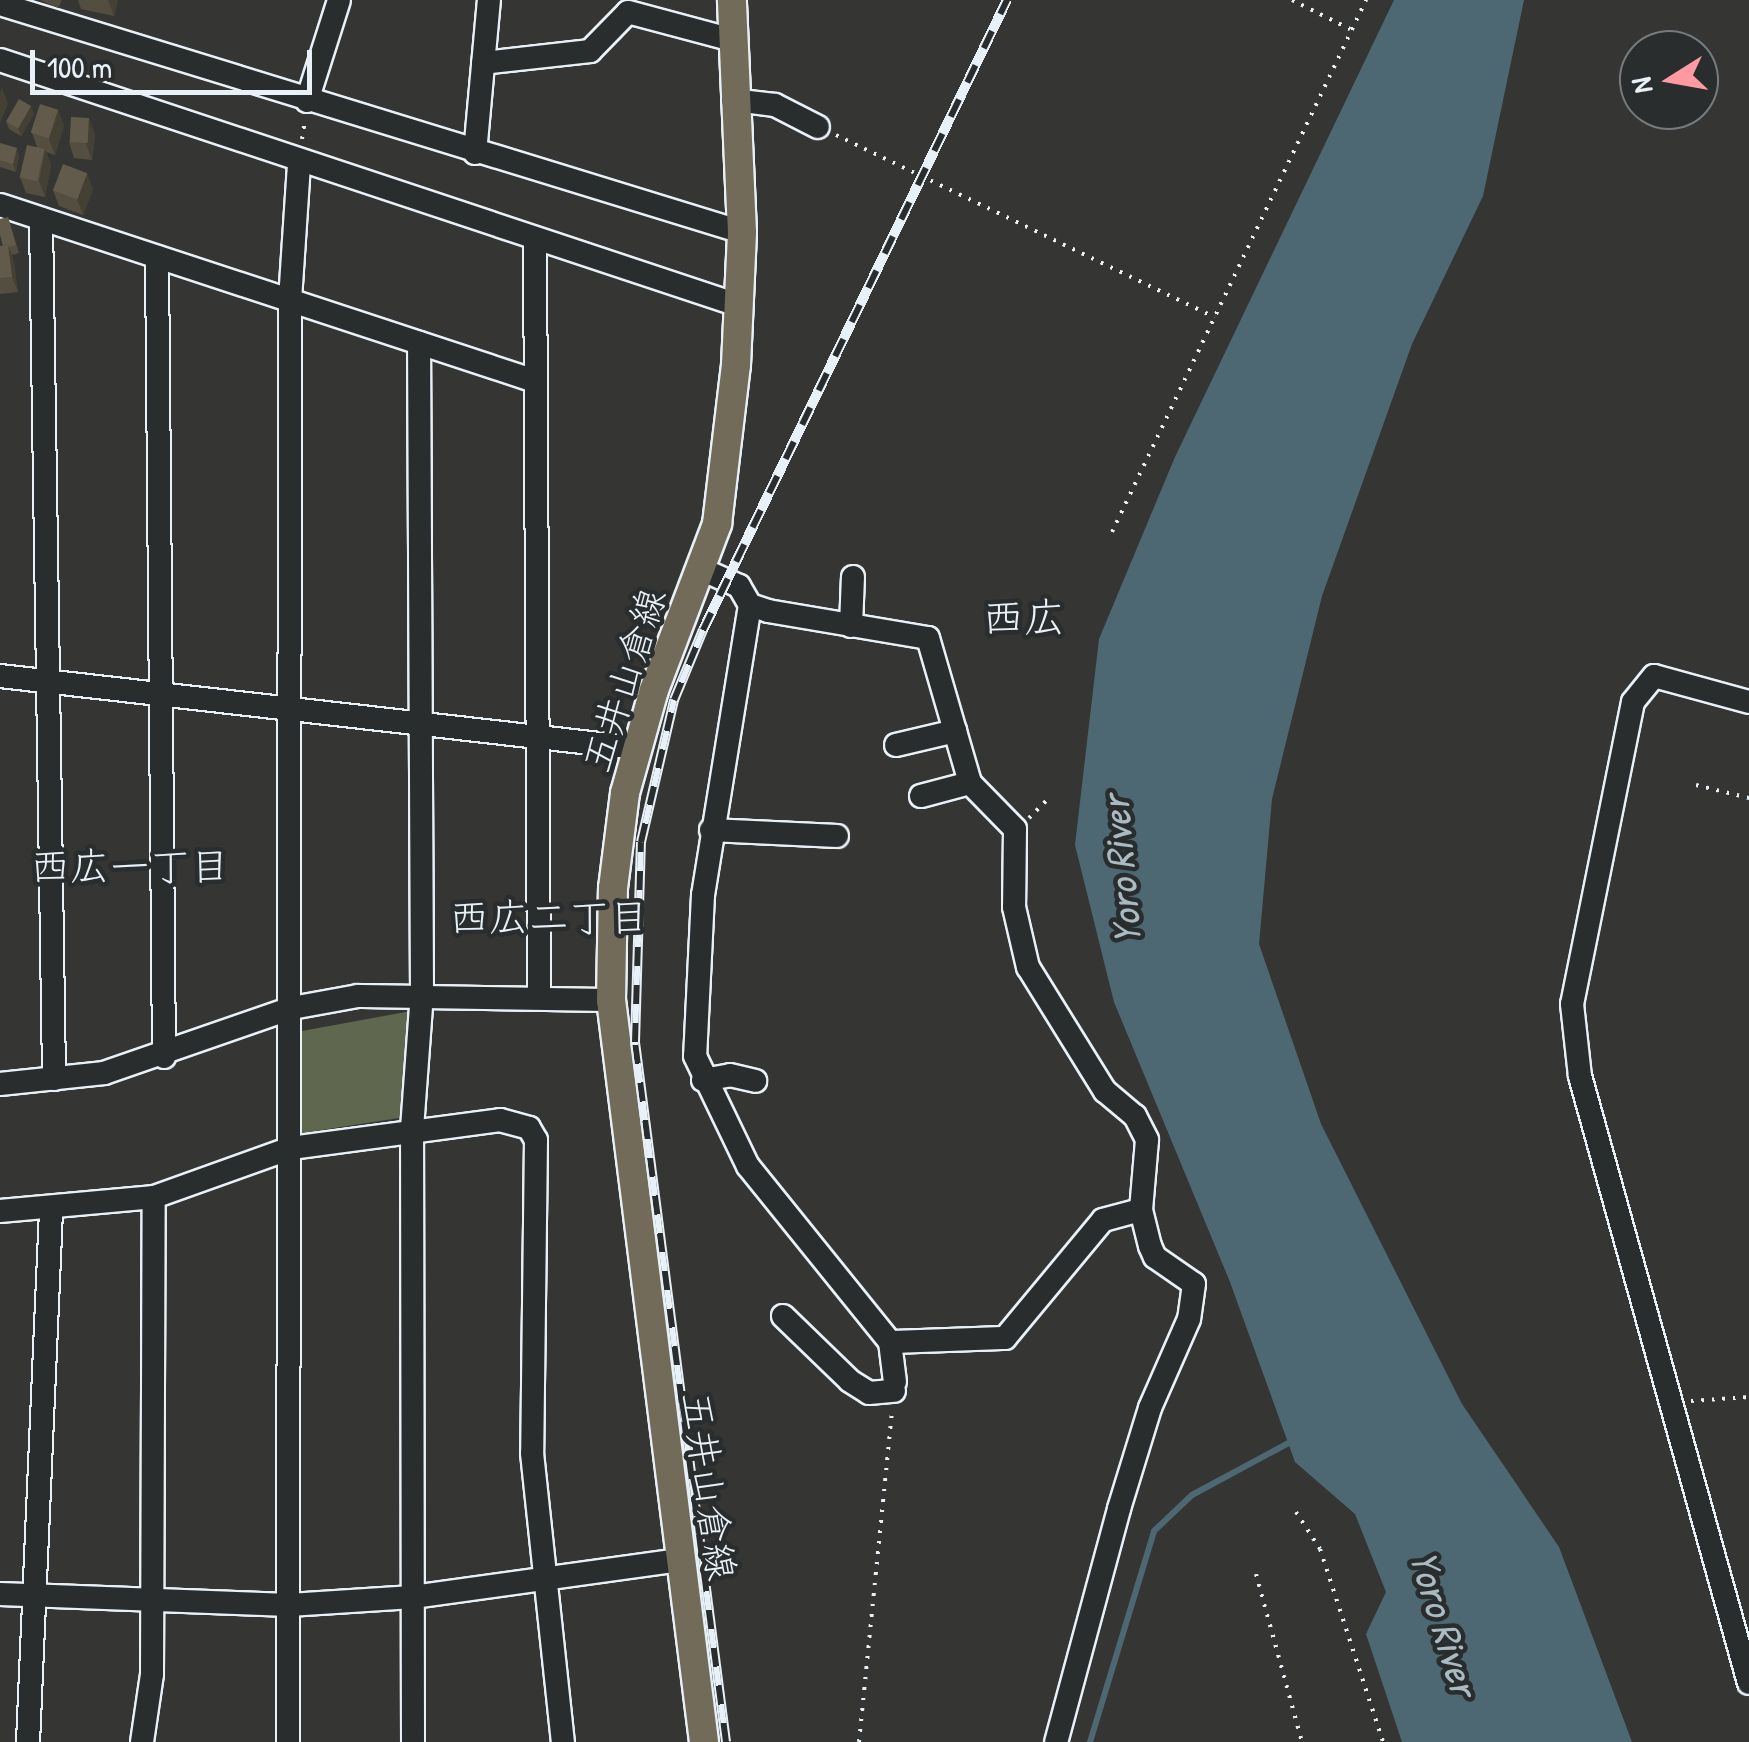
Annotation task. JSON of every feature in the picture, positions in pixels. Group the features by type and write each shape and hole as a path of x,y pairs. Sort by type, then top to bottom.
{"main road":[{"name":"五井山倉線","path":"704,1742 611,1000 613,888 636,748 717,524 742,306 742,232 729,38 732,0"}],"street":[{"path":"308,101 338,0"},
{"path":"475,153 489,0"},
{"path":"0,4 742,232"},
{"path":"483,63 590,50 628,12 729,38"},
{"path":"0,60 299,164 742,306"},
{"path":"734,100 775,105 818,127"},
{"path":"288,1742 290,300 299,164"},
{"path":"0,206 532,380"},
{"path":"41,219 54,1079"},
{"path":"535,239 532,380 539,994"},
{"path":"157,257 164,1057"},
{"path":"413,1742 412,1129 422,994 419,342"},
{"path":"701,569 738,586 750,605 712,830 694,1012 703,1080 748,1166 890,1342 895,1386 869,1392 850,1381 783,1316"},
{"path":"851,626 853,577"},
{"path":"750,605 928,638 970,783 1010,816 1015,829 1014,907 1028,967 1105,1091 1134,1116 1147,1140 1141,1210 1155,1257 1182,1273 1196,1295 1150,1408 1056,1742"},
{"path":"0,676 291,706 537,740 636,748"},
{"path":"1749,702 1654,676 1633,702 1572,1004 1580,1076 1749,1683"},
{"path":"896,745 955,731"},
{"path":"921,796 970,783"},
{"path":"712,830 837,836"},
{"path":"0,1084 54,1079 164,1057 292,1008 358,996 539,994 611,1000"},
{"path":"703,1080 730,1075 755,1082"},
{"path":"0,1211 51,1211 154,1198 291,1148 412,1129 500,1120 529,1128 536,1140 532,1453 562,1742"},
{"path":"142,1742 152,1600 154,1198"},
{"path":"890,1342 1004,1338 1102,1220 1141,1210"},
{"path":"28,1742 51,1211"},
{"path":"0,1594 289,1605 413,1598 681,1560"}],"path":[{"path":"1292,0 1352,30"},
{"path":"1112,532 1366,0"},
{"path":"299,164 308,101"},
{"path":"818,127 1215,316"},
{"path":"1696,786 1749,798"},
{"path":"1015,829 1050,796"},
{"path":"860,1742 895,1386"},
{"path":"1672,1402 1749,1398"},
{"path":"1296,1512 1320,1549 1383,1742"},
{"path":"1256,1574 1302,1742"}],"green space":[{"path":"411,1011 412,1116 302,1133 302,1031"}],"water":[{"name":"Yoro River","path":"1394,0 1524,0 1483,196 1412,344 1322,596 1272,799 1259,944 1321,1124 1462,1404 1559,1547 1632,1742 1402,1742 1366,1634 1386,1592 1355,1514 1295,1462 1230,1282 1114,1002 1075,845 1099,639 1175,457"}],"building":[{"path":"19,99 31,106 18,129 6,122"},
{"path":"40,104 58,110 49,138 31,133"},
{"path":"71,117 89,118 88,143 70,142"},
{"path":"0,143 17,148 13,164 0,160"},
{"path":"27,145 45,149 37,181 20,177"},
{"path":"63,164 87,173 77,199 53,190"},
{"path":"8,217 16,245 9,247 3,246 0,235 0,219"},
{"path":"8,245 12,277 0,278 0,246"}],"waterway":[{"path":"1090,1742 1154,1531 1192,1495 1294,1440"}],"railway":[{"path":"726,1742 635,1042 641,842 674,700 703,630 1007,0"}],"district":[{"name":"西広","path":"1024,617"},
{"name":"西広一丁目","path":"130,865"},
{"name":"西広二丁目","path":"549,916"}]}
